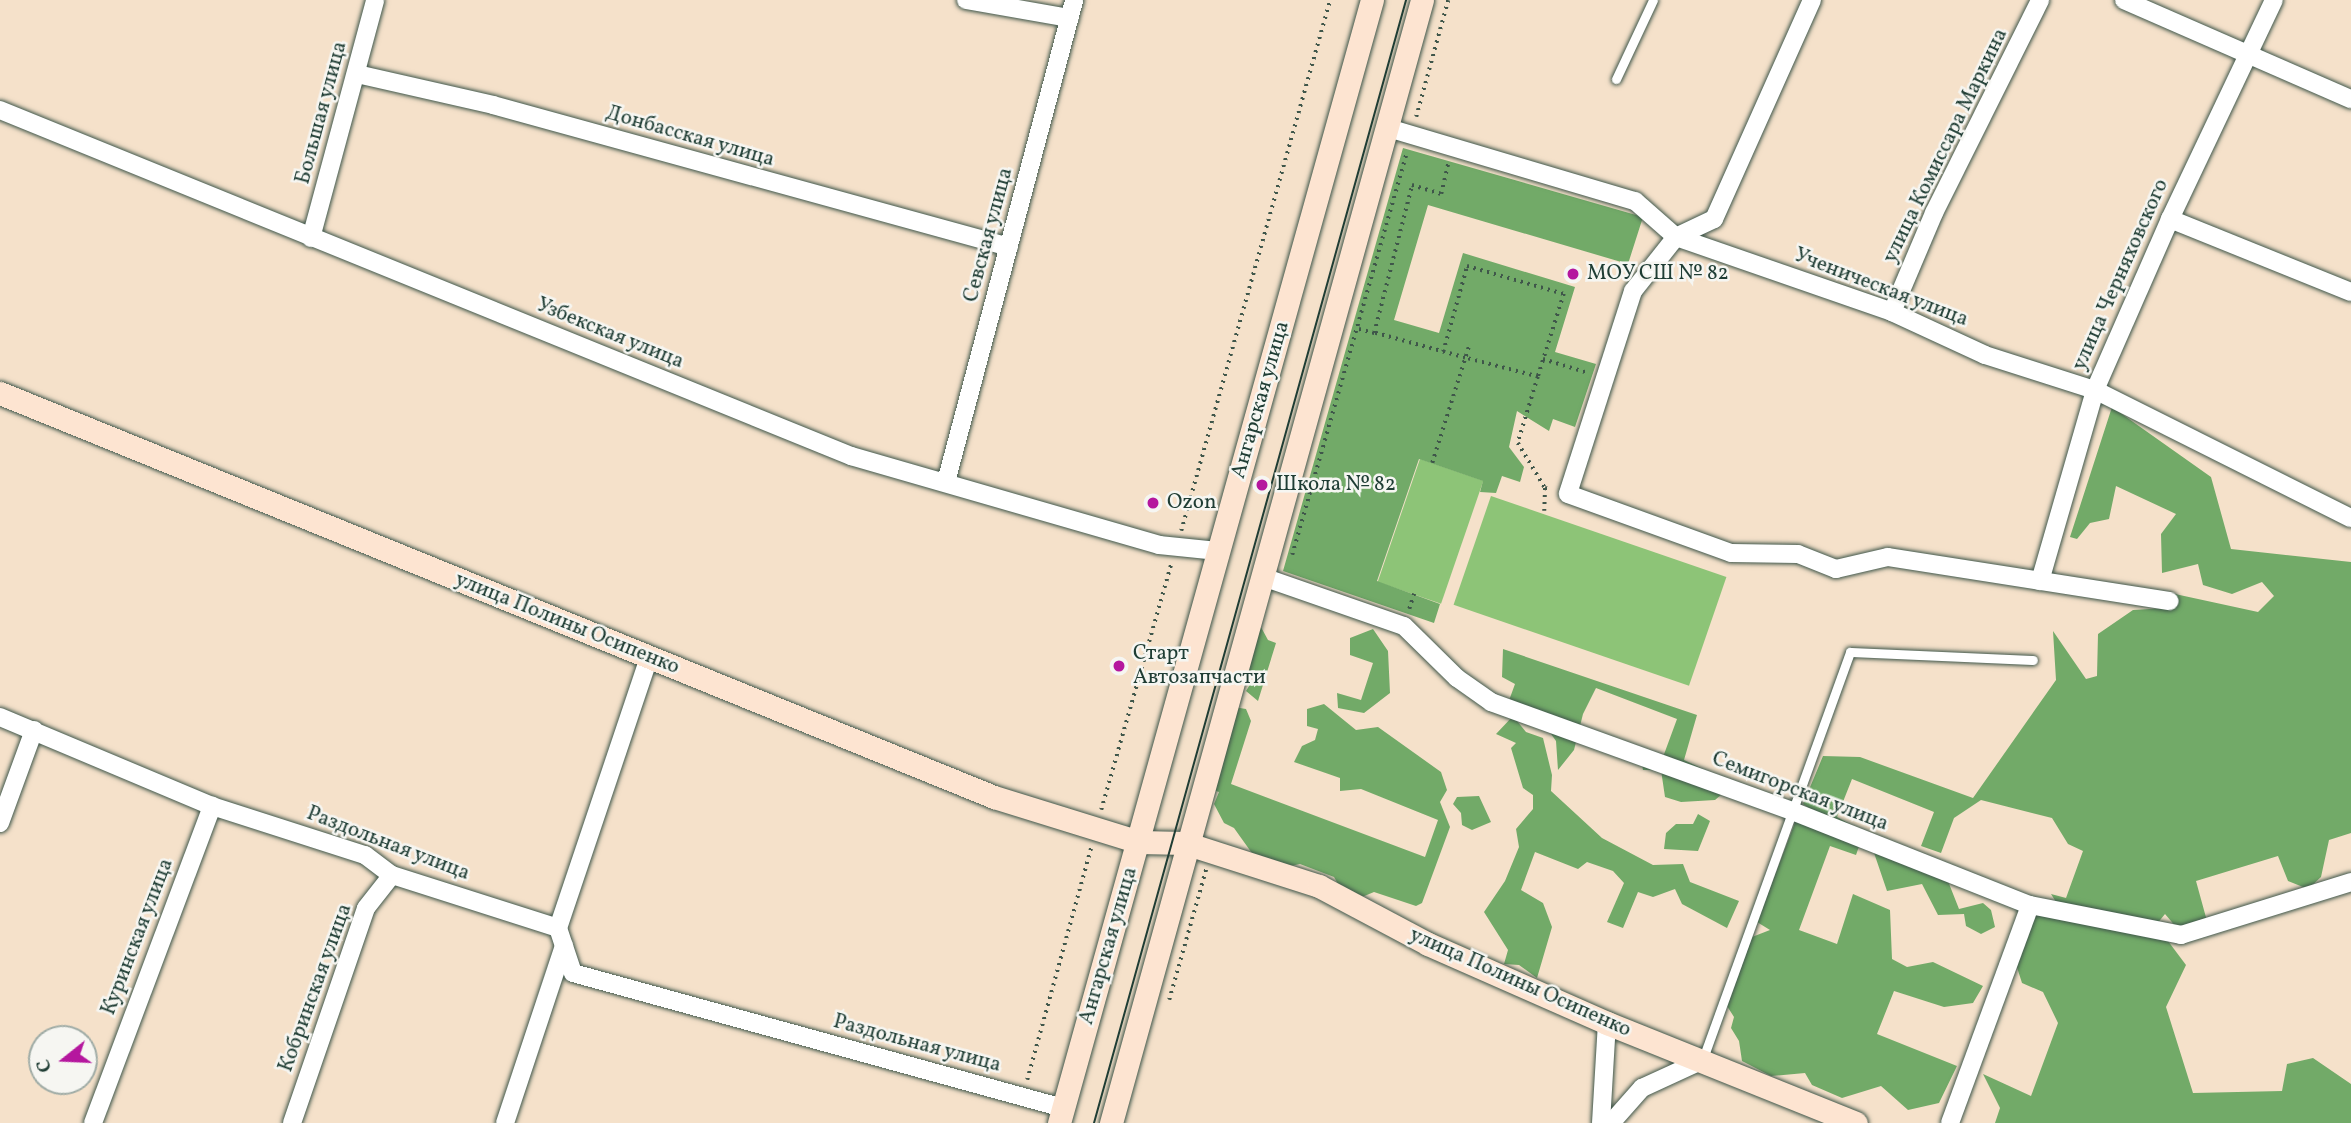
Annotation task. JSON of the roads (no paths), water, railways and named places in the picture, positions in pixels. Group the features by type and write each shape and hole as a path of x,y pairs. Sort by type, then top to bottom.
{"main road":[{"name":"Ангарская улица","path":"1061,1115 1372,0"},
{"path":"1111,1123 1185,843 1273,581 1422,0"},
{"name":"улица Полины Осипенко","path":"0,393 994,797 1139,842 1185,843 1319,886 1428,944 1607,1023 1856,1123"}],"street":[{"name":"Большая улица","path":"311,238 375,0"},
{"path":"966,0 1069,18"},
{"name":"Севская улица","path":"946,482 1074,0"},
{"path":"1812,0 1714,219 1676,237 1633,291 1568,494 1731,553 1798,554 1836,569 1888,557 2170,601"},
{"name":"улица Комиссара Маркина","path":"1892,312 1934,213 2040,0"},
{"path":"2124,0 2247,57 2351,99"},
{"name":"улица Черняховского","path":"2040,581 2095,390 2170,219 2274,0"},
{"name":"Донбасская улица","path":"357,75 493,105 1009,247"},
{"name":"Узбекская улица","path":"0,110 851,456 1159,545 1219,551"},
{"name":"Ученическая улица","path":"1388,128 1635,201 1676,237 1892,312 1985,355 2095,390 2351,518"},
{"path":"2170,219 2351,292"},
{"name":"Семигорская улица","path":"1273,581 1404,626 1457,678 1491,702 1792,811 2030,905 2181,934 2351,882"},
{"path":"558,928 649,657"},
{"name":"Раздольная улица","path":"0,717 212,806 365,855 392,875 558,928 573,973 1061,1115"},
{"path":"0,822 34,730"},
{"name":"Куринская улица","path":"93,1123 212,806"},
{"name":"Кобринская улица","path":"292,1123 366,908 392,875"},
{"path":"1950,1123 2030,905"},
{"path":"505,1123 564,946"},
{"path":"1601,1123 1607,1023"},
{"path":"1611,1123 1642,1088 1702,1061"}],"lane":[{"path":"1616,79 1653,0"},
{"path":"1702,1061 1850,652 2033,660"}],"tram line":[{"path":"1094,1123 1406,0"}],"place":[{"name":"МОУ СШ № 82","path":"1573,274"},
{"name":"Школа № 82","path":"1262,485"},
{"name":"Ozon","path":"1153,503"},
{"name":"Старт Автозапчасти","path":"1119,666"}]}
